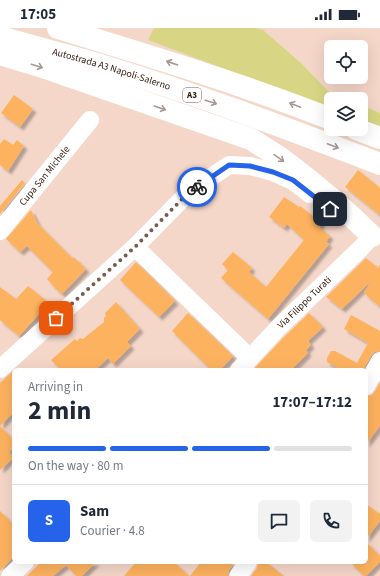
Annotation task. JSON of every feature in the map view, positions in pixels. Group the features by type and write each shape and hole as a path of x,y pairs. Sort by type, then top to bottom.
{"highway":[{"name":"A3","path":"58,28 159,58 324,116"},
{"name":"Autostrada A3 Napoli-Salerno","path":"0,37 94,63 202,99 281,126 380,164"},
{"path":"0,54 46,68 251,139 282,159 356,220 376,240"},
{"path":"368,134 380,138"}],"street":[{"name":"Cupa San Michele","path":"0,231 90,120"},
{"path":"0,369 135,247 189,192 229,165 250,166 273,172 293,180 342,218 376,240"},
{"name":"Via Filippo Turati","path":"244,364 278,328 360,249 376,240"},
{"path":"135,247 244,364"},
{"path":"368,382 380,361"},
{"path":"10,576 23,564"},
{"path":"238,576 247,564"}],"shaded area":[{"path":"154,28 256,28 263,30 301,63 329,92 324,92 324,106 148,40"},
{"path":"368,108 380,113 380,128 368,123"}],"building":[{"path":"14,95 33,109 20,127 1,113"},
{"path":"4,139 13,145 17,140 24,146 8,171 0,165 0,144"},
{"path":"358,170 380,188 380,215 345,187"},
{"path":"22,180 25,183 0,214 0,206"},
{"path":"284,197 299,207 300,206 322,223 319,227 330,236 326,242 329,244 268,319 221,278 228,270 222,264 233,252 252,268 249,272 266,287 304,240 287,224 284,228 269,217"},
{"path":"31,210 38,224 72,258 75,258 86,269 62,294 47,279 53,272 27,246 20,252 6,239"},
{"path":"366,258 378,268 380,264 380,307 364,293 371,281 342,309 326,297"},
{"path":"136,262 175,301 159,317 120,280"},
{"path":"28,286 49,303 19,336 0,320 0,287 16,299"},
{"path":"116,302 140,329 127,342 131,346 113,364 108,358 97,368 59,368 51,360 75,339 77,341 80,338 83,339 104,322 104,318 106,316 105,313"},
{"path":"188,313 233,356 222,368 209,368 172,331"},
{"path":"309,313 323,327 308,341 311,345 306,350 308,353 293,368 255,368"},
{"path":"351,315 380,331 380,351 375,352 371,356 364,368 338,368 327,362 327,358 331,351 335,351 357,363 368,343 344,329"},
{"path":"12,372 12,414 0,426 0,383"},
{"path":"380,382 380,426 368,441 368,396 372,395"},
{"path":"0,426 12,438 12,449 9,452 12,459 0,470"},
{"path":"368,505 380,514 380,521 368,536"},
{"path":"0,511 12,523 12,558 0,571"},
{"path":"368,544 380,556 380,562 366,576 364,576 352,564 368,564"},
{"path":"39,564 94,564 82,576 76,576 66,565 53,576 27,576"},
{"path":"134,564 176,564 189,576 124,576"},
{"path":"199,564 234,564 229,570 228,576 190,576"},
{"path":"258,564 269,564 284,576 251,576 257,568"}],"way so far":[{"path":"56,318 135,247 189,192 197,187"}],"route":[{"path":"197,187 229,165 250,166 273,172 293,180 330,209"}]}
